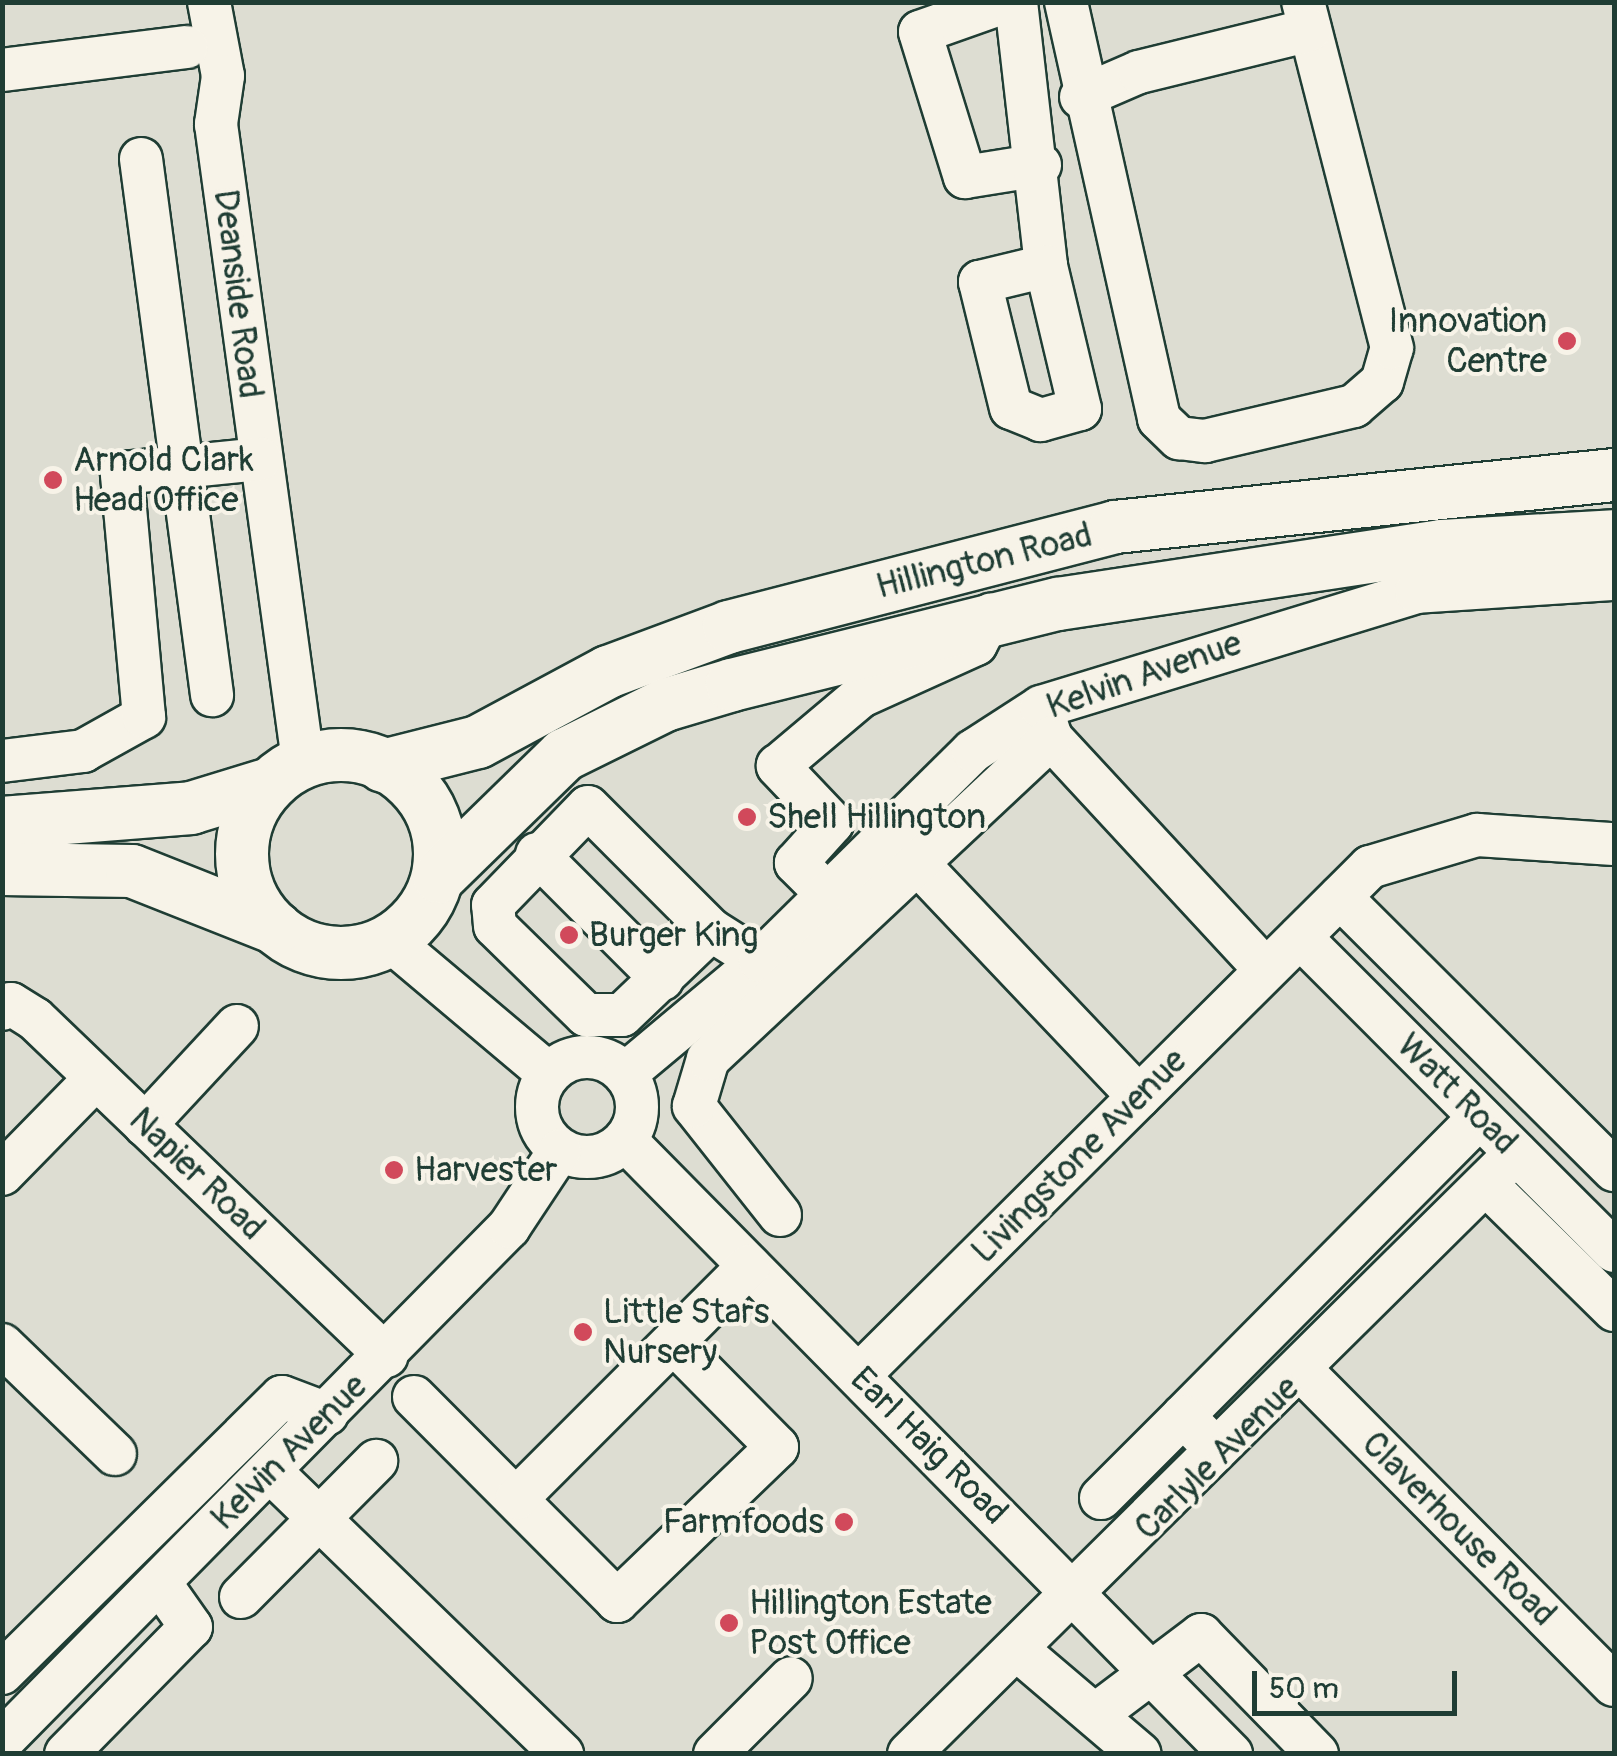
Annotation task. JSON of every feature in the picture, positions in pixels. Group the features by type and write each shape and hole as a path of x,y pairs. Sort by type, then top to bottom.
{"main road":[{"name":"Hillington Road","path":"384,766 478,742 608,672 729,626 1115,527 1614,475"},
{"name":"Hillington Road","path":"438,878 530,782 609,730 665,705 991,615 1442,546 1614,536"},
{"path":"2,823 191,808 283,773 354,756 384,766 431,807 438,878 428,907 392,942 338,952 132,871 2,869"},
{"path":"277,928 242,865 244,830 283,773"}],"street":[{"path":"194,2 187,47 216,124"},
{"path":"209,2 223,76 216,124"},
{"path":"1005,2 920,32 965,177 1040,166"},
{"path":"1016,2 1040,166 1046,266"},
{"path":"1066,2 1081,97 1159,420 1178,438 1205,441 1354,406 1382,382 1392,348 1306,16 1139,72 1081,97"},
{"path":"2,70 187,47"},
{"name":"Deanside Road","path":"216,124 260,460 283,773"},
{"path":"141,159 178,467 212,695"},
{"path":"2,761 83,751 144,717 122,473 260,460"},
{"name":"Kelvin Avenue","path":"625,1074 760,961 886,830 973,751 1416,592 1614,580"},
{"path":"827,894 796,863 832,823 778,766 860,696 976,644 991,615"},
{"path":"780,1215 694,1106 708,1059 917,863 1046,723 1266,970"},
{"path":"712,930 622,1016 586,1015 566,1000 495,926 502,888 588,807 712,930 760,961"},
{"path":"886,830 1139,1097"},
{"name":"Livingstone Avenue","path":"859,1376 1370,867 1477,836 1612,847"},
{"path":"537,854 662,979"},
{"path":"1340,897 1614,1170"},
{"name":"Watt Road","path":"1300,937 1614,1250"},
{"path":"392,942 549,1074"},
{"name":"Napier Road","path":"2,1009 12,1004 35,1020 386,1356"},
{"path":"144,1124 237,1026"},
{"path":"581,1057 625,1074 638,1106 626,1140 590,1158 560,1150 537,1114 549,1074 581,1057"},
{"path":"2,1174 96,1078"},
{"path":"1101,1498 1480,1117"},
{"name":"Earl Haig Road","path":"626,1140 1231,1754"},
{"name":"Kelvin Avenue","path":"2,1741 386,1356 509,1227 560,1150"},
{"name":"Carlyle Avenue","path":"909,1754 1078,1596 1488,1186 1516,1153"},
{"path":"1488,1186 1614,1310"},
{"path":"517,1498 676,1345 749,1266"},
{"path":"414,1397 617,1601 777,1447 676,1345"},
{"path":"2,1346 115,1454"},
{"name":"Claverhouse Road","path":"1303,1372 1614,1685"},
{"path":"2,1673 282,1396 327,1414"},
{"path":"1183,1416 1221,1454"},
{"path":"241,1598 376,1462"},
{"path":"270,1471 562,1754"},
{"path":"166,1510 198,1544"},
{"path":"66,1754 191,1627 160,1583"},
{"path":"1099,1712 1201,1635 1318,1754"},
{"path":"1020,1652 1099,1712 1140,1754"},
{"path":"715,1754 791,1678"}],"shaded area":[{"path":"3,3 1614,3 1614,1754 3,1754"}],"place":[{"name":"Innovation Centre","path":"1567,341"},
{"name":"Arnold Clark Head Office","path":"53,480"},
{"name":"Shell Hillington","path":"747,817"},
{"name":"Burger King","path":"569,935"},
{"name":"Harvester","path":"394,1170"},
{"name":"Little Stars Nursery","path":"583,1332"},
{"name":"Farmfoods","path":"844,1522"},
{"name":"Hillington Estate Post Office","path":"729,1623"}]}
